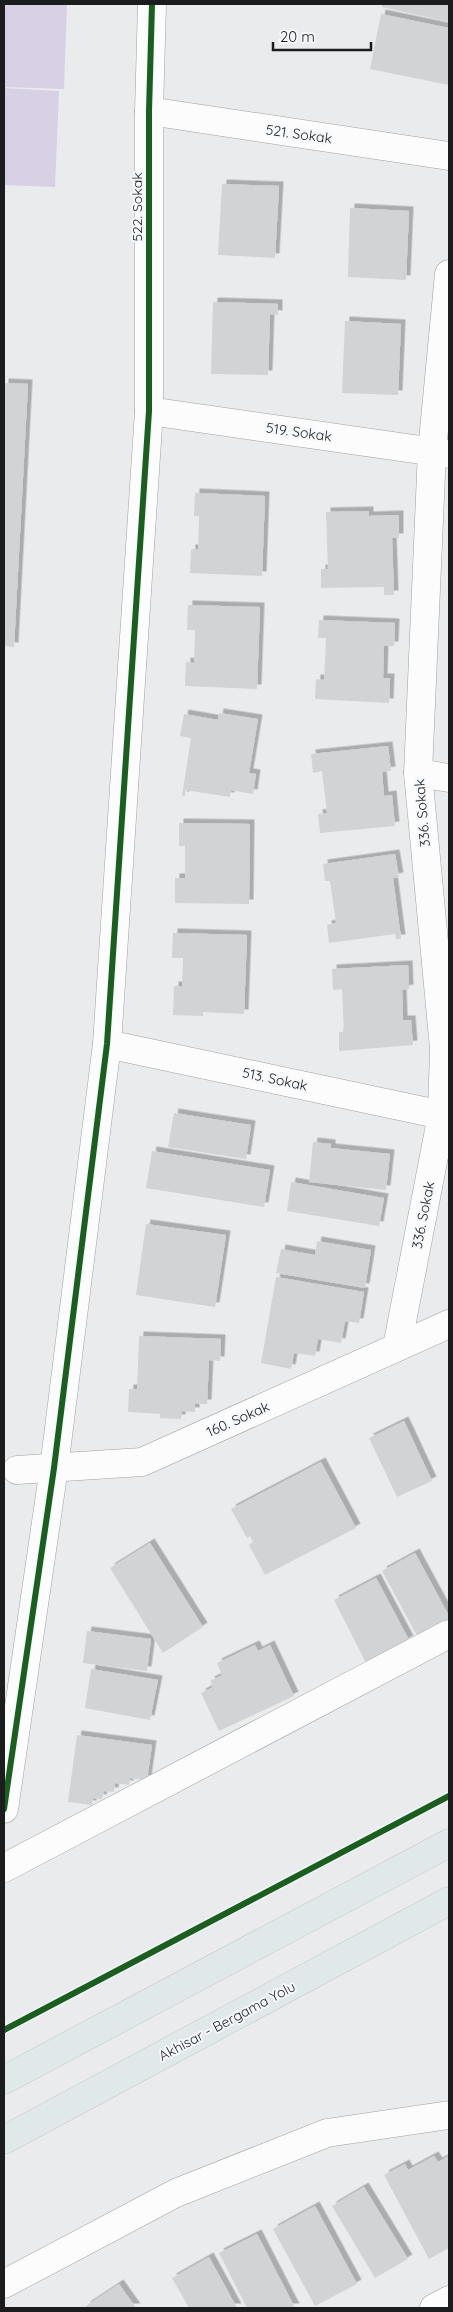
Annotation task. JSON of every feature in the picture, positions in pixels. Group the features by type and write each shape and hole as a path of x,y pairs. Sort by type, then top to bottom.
{"main road":[{"path":"4,2080 449,1843"},
{"name":"Akhisar - Bergama Yolu","path":"4,2140 449,1901"}],"street":[{"name":"522. Sokak","path":"4,1809 54,1468 108,1044 149,411 149,111 152,4"},
{"name":"521. Sokak","path":"149,111 449,156"},
{"name":"336. Sokak","path":"397,1347 442,1115 444,1048 418,773 441,453 449,274"},
{"name":"519. Sokak","path":"149,411 441,453"},
{"path":"418,773 449,778"},
{"name":"513. Sokak","path":"108,1044 442,1115"},
{"name":"160. Sokak","path":"16,1470 142,1462 449,1324"},
{"path":"4,1868 449,1634"},
{"path":"4,2284 176,2193 327,2133 449,2115"},
{"path":"434,2308 449,2300"}],"shaded area":[{"path":"4,4 67,4 64,89 4,87"},
{"path":"4,88 59,91 55,187 4,185"}],"building":[{"path":"382,4 449,4 449,22 382,7"},
{"path":"381,14 449,28 449,85 370,69"},
{"path":"222,184 279,186 275,258 218,255"},
{"path":"350,208 409,211 406,280 348,277"},
{"path":"213,302 278,304 278,315 270,314 268,375 211,374"},
{"path":"345,321 401,324 398,395 342,393"},
{"path":"4,383 28,384 14,647 4,646"},
{"path":"195,493 265,496 262,576 190,573 191,549 198,549 199,516 194,516"},
{"path":"369,511 369,516 399,515 399,538 392,538 394,595 384,595 384,587 321,588 321,569 328,569 326,512"},
{"path":"188,605 260,607 257,689 185,686 186,662 194,663 195,630 187,630"},
{"path":"319,620 395,623 394,646 384,646 383,678 390,678 389,703 315,699 316,679 324,680 326,638 318,638"},
{"path":"219,713 258,719 249,773 256,774 253,794 231,790 230,797 185,790 185,796 182,796 191,738 180,736 184,714 218,720"},
{"path":"388,746 391,771 382,772 384,796 392,795 395,826 320,833 318,814 327,813 322,771 313,773 311,754"},
{"path":"179,823 250,824 249,904 175,903 175,878 185,878 185,846 179,846"},
{"path":"395,854 399,877 393,878 401,939 396,939 395,934 329,943 327,925 336,923 330,881 325,881 323,864"},
{"path":"173,933 247,935 244,1014 203,1012 203,1016 173,1015 174,986 182,986 183,958 172,958"},
{"path":"408,965 409,989 402,990 403,1020 411,1020 413,1045 339,1051 339,1032 344,1032 342,989 333,990 332,969"},
{"path":"174,1113 251,1125 246,1159 168,1147"},
{"path":"313,1142 331,1144 331,1148 390,1154 386,1190 309,1182"},
{"path":"152,1151 270,1170 264,1207 146,1188"},
{"path":"291,1182 384,1198 379,1226 287,1211"},
{"path":"146,1224 226,1235 215,1307 136,1295"},
{"path":"317,1241 371,1250 365,1288 276,1273 281,1249 315,1255"},
{"path":"276,1277 364,1292 359,1323 345,1321 341,1343 318,1339 315,1356 294,1353 291,1369 261,1363"},
{"path":"139,1336 221,1339 220,1361 209,1360 207,1404 195,1404 195,1412 182,1411 181,1419 160,1418 160,1414 128,1412 129,1389 137,1389"},
{"path":"404,1421 432,1481 397,1497 369,1438"},
{"path":"321,1462 356,1528 265,1575 249,1545 253,1542 250,1536 247,1538 231,1509"},
{"path":"150,1543 203,1627 163,1653 110,1568"},
{"path":"415,1553 449,1616 449,1628 421,1643 382,1571"},
{"path":"376,1578 409,1640 366,1663 334,1600"},
{"path":"87,1631 151,1639 147,1671 83,1663"},
{"path":"255,1645 258,1651 270,1645 294,1696 219,1731 201,1693 213,1687 210,1681 222,1675 217,1663"},
{"path":"91,1669 158,1680 150,1720 85,1708"},
{"path":"77,1735 152,1745 147,1780 130,1778 129,1785 115,1783 114,1792 104,1791 102,1799 93,1798 92,1805 68,1802"},
{"path":"434,2156 438,2162 449,2156 449,2248 429,2259 384,2175 405,2164 408,2170"},
{"path":"364,2187 408,2259 375,2278 332,2206"},
{"path":"315,2206 357,2284 315,2306 273,2229"},
{"path":"257,2234 295,2308 247,2308 219,2253"},
{"path":"209,2257 237,2308 189,2308 172,2278"},
{"path":"119,2284 136,2308 87,2308 86,2306"}],"cycle path":[{"path":"4,1809 54,1468 107,1044 149,411 149,111 152,4"},
{"path":"4,2030 449,1796"}]}
